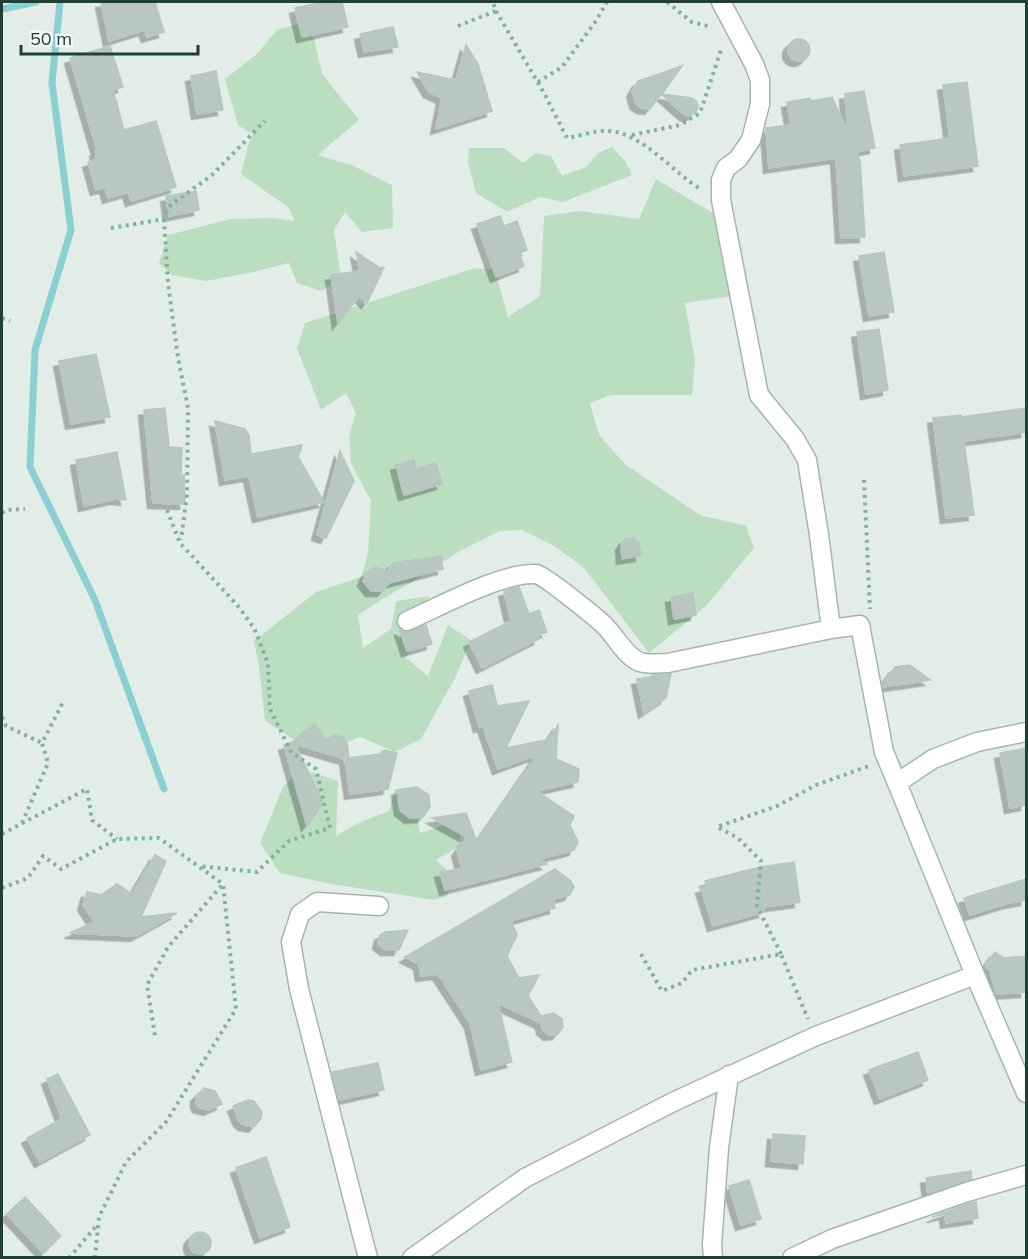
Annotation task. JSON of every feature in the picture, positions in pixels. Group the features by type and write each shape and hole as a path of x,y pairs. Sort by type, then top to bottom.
{"street":[{"path":"721,2 731,28 754,64 760,80 760,104 752,140 738,159 726,168 721,180 721,200 759,395 795,439 807,460 831,629"},
{"path":"407,621 488,585 539,574 604,625 633,658 642,662 668,663 860,625 884,752 1026,1094"},
{"path":"897,783 933,759 977,742 1026,732"},
{"path":"368,1257 299,989 291,942 300,914 317,902 379,906"},
{"path":"412,1257 525,1178 729,1075 816,1036 975,975"},
{"path":"713,1257 719,1148 729,1075"},
{"path":"792,1257 832,1239 967,1192 1026,1175"}],"path":[{"path":"493,2 567,138 608,131 631,136 680,125 700,113 731,28 692,22 667,2"},
{"path":"538,82 562,67 607,2"},
{"path":"458,26 496,11"},
{"path":"180,543 187,494 188,408 169,294 164,219 168,207 212,175 266,121"},
{"path":"631,136 690,183 721,200"},
{"path":"111,228 164,219"},
{"path":"2,318 10,321"},
{"path":"860,625 870,608 864,480"},
{"path":"2,513 6,510 25,509"},
{"path":"167,510 180,543 238,606 254,628 268,663 270,709 291,752 316,769 330,828 289,841 257,872 198,866"},
{"path":"22,823 48,763 42,743 64,700"},
{"path":"2,717 6,726 42,743"},
{"path":"816,1036 781,954 757,906 761,861 738,838 717,827 777,806 816,785 875,764 885,769 897,783"},
{"path":"2,834 87,789 92,820 117,839"},
{"path":"2,888 28,878 43,856 62,869 117,839 159,838 223,884 236,1010 166,1122 126,1162 99,1217 95,1257"},
{"path":"155,1036 147,985 168,947 223,884"},
{"path":"641,954 662,991 681,983 692,970 781,954"},
{"path":"69,1257 99,1224"}],"green space":[{"path":"298,24 314,38 322,74 359,120 318,155 354,166 392,185 393,228 362,232 345,212 334,230 341,278 321,291 297,283 289,263 206,281 172,275 159,263 168,235 230,219 273,218 295,221 288,207 241,174 253,134 238,125 225,79 257,54 277,30"},
{"path":"612,147 626,162 632,175 563,202 540,197 507,212 476,193 468,162 469,148 504,148 523,163 536,153 551,156 562,176 586,167 598,153"},
{"path":"656,179 728,222 745,294 685,303 695,361 692,395 611,395 590,403 599,435 626,465 700,515 746,526 754,548 706,606 649,653 584,568 556,547 522,530 500,531 460,551 358,615 363,648 391,629 396,601 429,596 427,620 406,658 428,676 448,625 471,640 455,678 421,739 395,752 360,737 343,744 304,746 265,721 254,641 316,592 361,577 368,553 371,501 351,463 349,436 356,413 346,393 321,410 297,348 305,323 475,268 495,270 508,317 540,296 544,216 580,211 639,219"},
{"path":"302,769 338,781 336,836 358,823 389,811 395,789 413,793 420,833 464,819 458,847 436,860 453,876 447,896 434,900 331,884 280,873 260,843 284,785"}],"building":[{"path":"101,2 155,2 164,32 147,37 144,30 109,41"},
{"path":"323,2 342,2 348,27 302,37 295,8"},
{"path":"393,27 398,47 364,52 360,34"},
{"path":"799,39 807,42 810,50 807,58 799,61 791,58 788,50 791,42"},
{"path":"466,45 478,64 492,111 436,129 442,98 429,92 417,72 456,80"},
{"path":"110,46 123,87 113,90 124,130 156,121 176,187 131,201 128,192 108,198 105,187 96,190 88,162 97,159 95,151 97,150 70,58"},
{"path":"682,66 662,94 692,98 697,102 698,107 695,113 690,116 685,115 661,94 650,109 636,104 632,92 638,81"},
{"path":"216,71 223,110 197,114 191,76"},
{"path":"967,82 978,166 904,176 900,145 950,138 943,85"},
{"path":"864,91 875,148 856,152 860,161 865,237 841,238 836,158 769,168 766,128 791,125 787,102 832,97 848,133 845,94"},
{"path":"196,191 199,210 169,216 166,196"},
{"path":"500,216 504,226 517,221 527,250 519,253 524,266 496,277 477,224"},
{"path":"356,252 380,268 384,267 367,303 359,296 338,324 331,275 360,271"},
{"path":"884,252 894,312 869,316 859,256"},
{"path":"879,329 888,390 866,394 857,332"},
{"path":"96,354 110,417 71,424 59,361"},
{"path":"165,408 169,447 182,448 181,475 184,475 185,504 153,503 144,410"},
{"path":"1026,408 1026,432 964,441 974,515 946,518 933,418 961,415 961,417"},
{"path":"215,421 245,429 249,435 251,454 302,445 298,457 324,502 258,517 249,476 225,480"},
{"path":"340,451 354,481 326,538 317,535"},
{"path":"117,452 126,500 115,499 84,506 76,460"},
{"path":"414,460 416,469 436,463 442,484 404,495 396,465"},
{"path":"634,538 639,543 641,556 622,559 621,545 625,539"},
{"path":"441,556 443,569 389,583 383,591 371,591 363,581 366,573 375,567 387,571 393,563"},
{"path":"519,587 529,614 539,610 547,632 538,635 539,639 482,668 469,642 511,621 504,591"},
{"path":"693,593 696,615 674,619 671,597"},
{"path":"426,625 432,644 407,651 400,630 411,631"},
{"path":"910,665 930,680 883,687 895,667"},
{"path":"671,674 666,698 644,713 637,679"},
{"path":"492,685 497,706 529,701 506,748 545,740 546,743 558,725 556,759 579,769 578,782 536,791 574,816 570,825 578,842 574,850 539,859 547,864 445,890 440,872 462,869 457,851 467,837 432,818 466,813 477,842 537,755 498,769 483,726 479,727 469,691"},
{"path":"315,723 325,740 335,735 343,737 347,743 349,758 379,754 384,750 397,753 388,789 350,794 345,759 295,744 323,803 307,826 284,745 293,742"},
{"path":"1026,748 1026,805 1010,808 1000,753"},
{"path":"417,787 429,795 430,807 423,817 410,818 400,810 397,790"},
{"path":"155,855 166,861 141,917 177,913 136,936 70,933 94,922 83,905 87,892 101,895 117,884 132,894"},
{"path":"794,862 800,902 763,907 764,912 713,926 701,888 707,886 705,881 760,867"},
{"path":"555,869 571,881 574,887 570,895 553,899 555,908 511,921 517,935 507,956 519,978 539,975 528,996 541,1016 554,1013 562,1019 563,1027 558,1034 549,1035 542,1029 541,1023 498,1003 512,1062 481,1070 470,1023 438,974 421,976 419,964 405,957"},
{"path":"1026,879 1026,900 970,915 964,898"},
{"path":"408,930 399,950 386,950 378,944 380,935 385,932"},
{"path":"995,952 1004,958 1026,956 1026,992 996,994 990,970 985,966"},
{"path":"918,1052 928,1080 880,1099 869,1070"},
{"path":"378,1063 384,1090 339,1100 332,1072"},
{"path":"58,1074 90,1135 40,1162 27,1138 62,1119 47,1079"},
{"path":"204,1088 215,1091 222,1104 209,1110 198,1107 196,1096"},
{"path":"248,1100 254,1101 262,1112 261,1119 254,1127 244,1125 239,1121 233,1106"},
{"path":"773,1134 805,1136 803,1164 771,1161"},
{"path":"266,1157 290,1227 260,1238 236,1168"},
{"path":"971,1171 972,1179 928,1194 926,1178"},
{"path":"749,1180 761,1219 741,1225 729,1186"},
{"path":"25,1197 61,1236 43,1253 7,1214"},
{"path":"976,1201 978,1218 946,1223 945,1214 932,1217"},
{"path":"200,1232 208,1235 211,1243 208,1251 200,1254 192,1251 189,1243 192,1235"}],"waterway":[{"path":"2,9 36,2"},
{"path":"60,2 52,83 71,230 35,350 30,467 95,600 164,789"}]}
